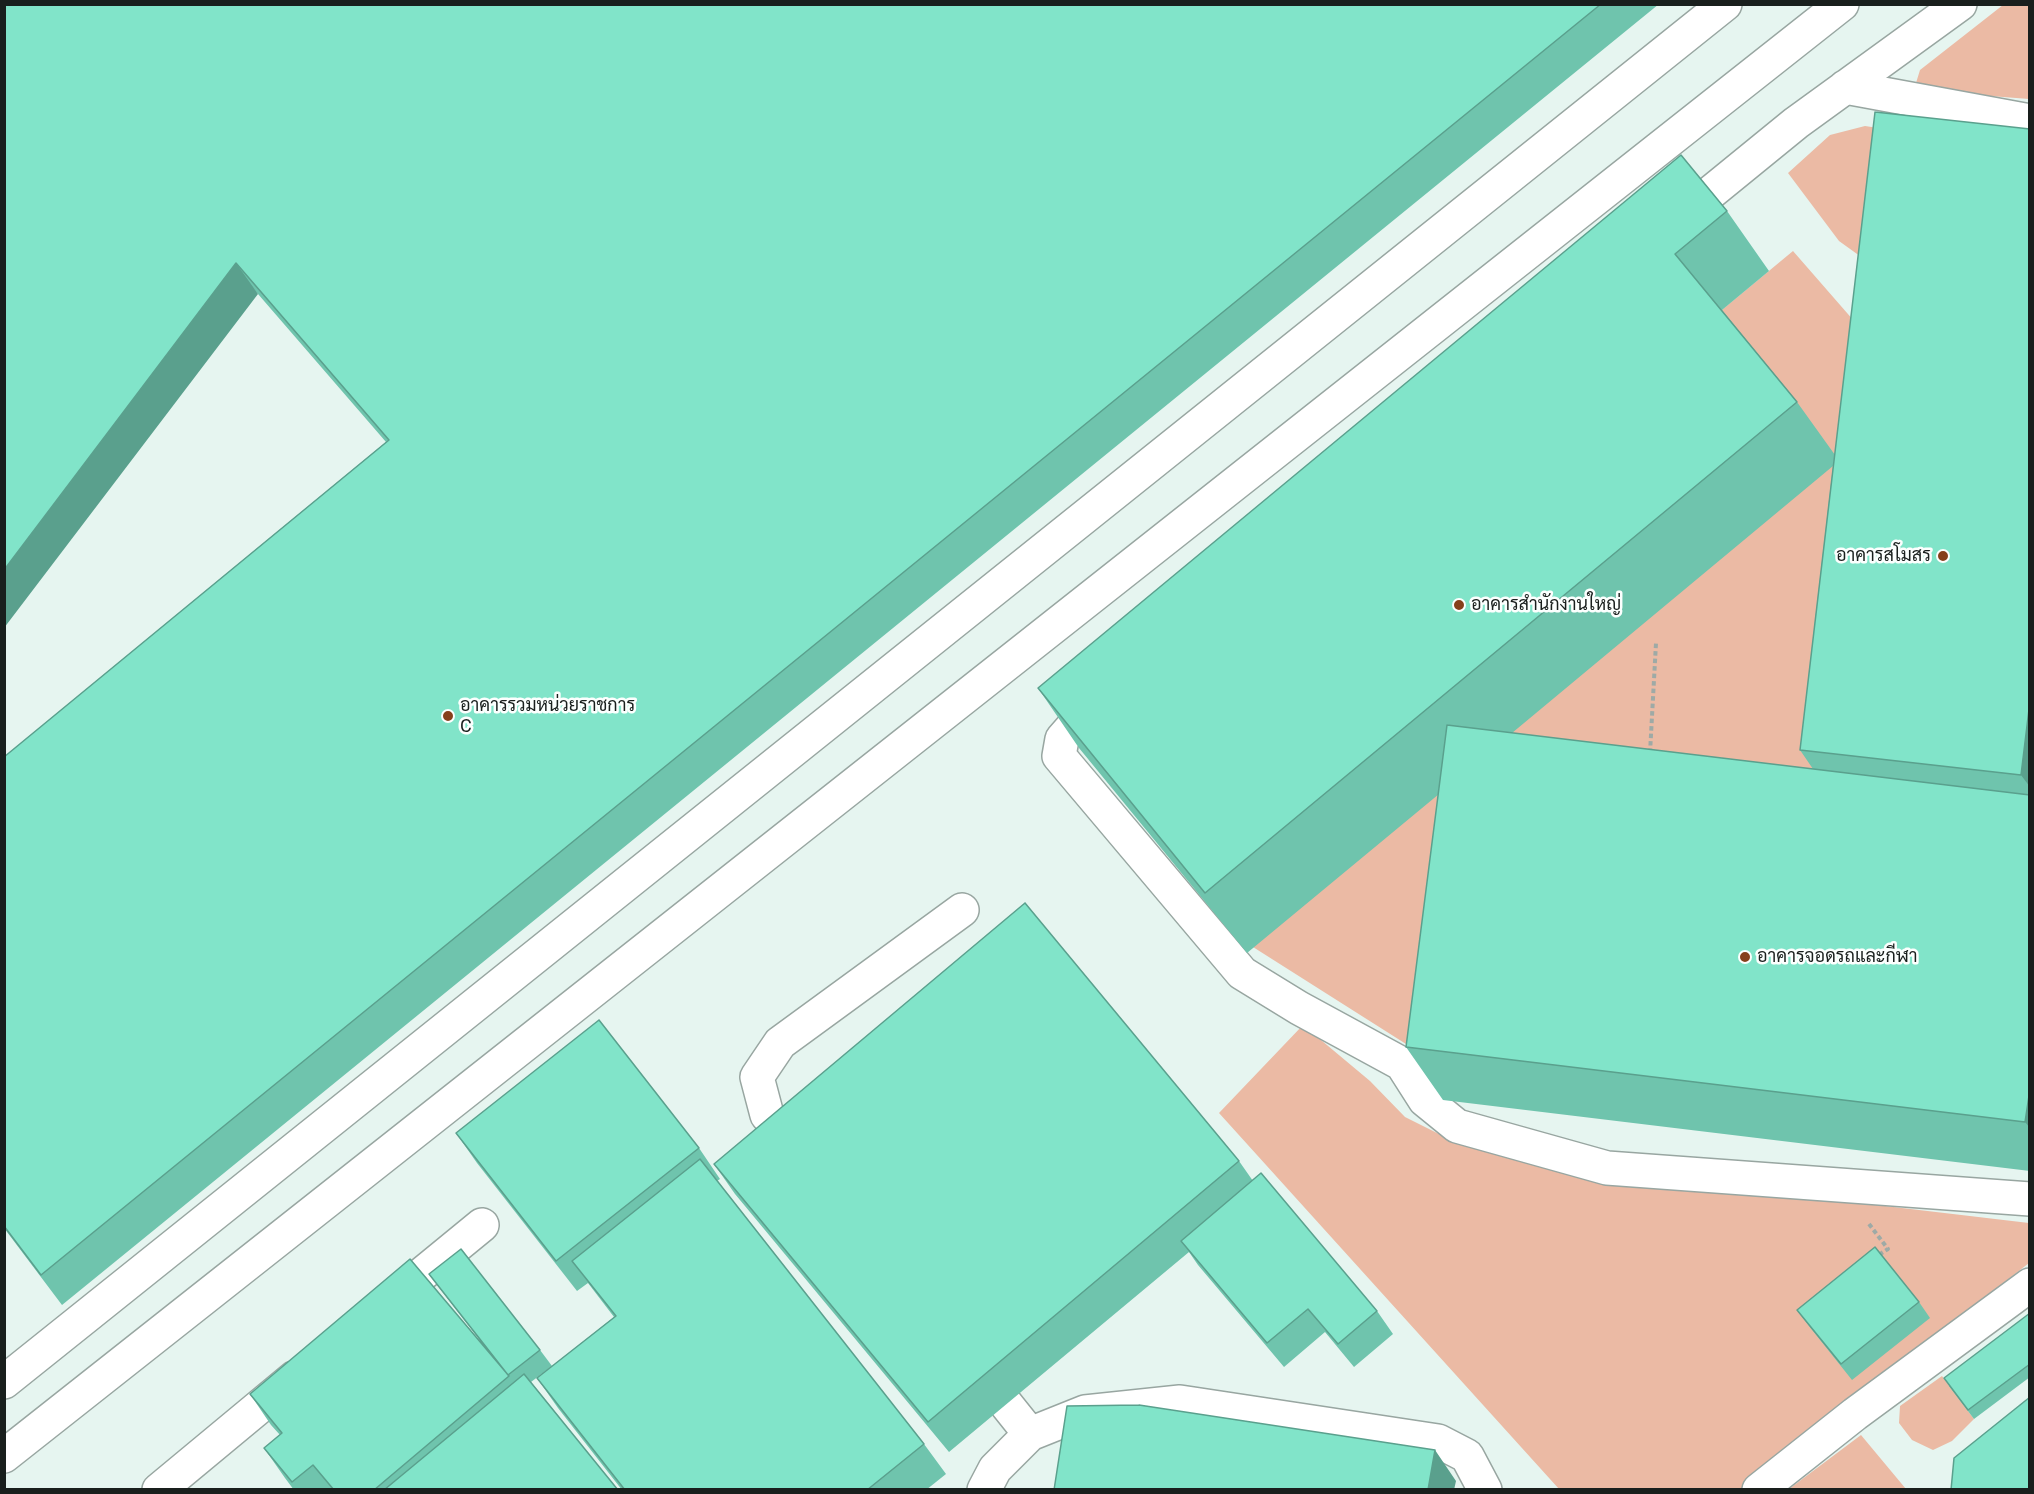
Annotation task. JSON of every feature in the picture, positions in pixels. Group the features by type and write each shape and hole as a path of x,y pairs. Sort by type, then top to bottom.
{"street":[{"path":"4,1382 1725,4"},
{"path":"11,1446 1842,4"},
{"path":"1655,239 1738,170 1845,87 1960,4"},
{"path":"1845,87 2030,121"},
{"path":"1122,685 1076,723 1062,739 1059,756 1242,973 1299,1008 1402,1064 1425,1100 1457,1126 1607,1168 2030,1199"},
{"path":"793,1145 768,1115 757,1077 780,1043 962,910"},
{"path":"362,1323 482,1225"},
{"path":"1759,1490 1855,1414 2030,1286"},
{"path":"159,1490 315,1361"},
{"path":"984,1490 995,1469 1030,1434 1085,1412 1180,1402 1438,1441 1467,1456 1485,1490"},
{"path":"1006,1404 1030,1434"}],"path":[{"path":"1653,761 1649,750 1656,643"},
{"path":"1841,1185 1888,1249 1870,1262"}],"shaded area":[{"path":"2003,5 2029,5 2029,99 1926,91 1916,83 1920,70"},
{"path":"1865,126 1970,142 1889,277 1839,241 1788,173 1830,135"},
{"path":"1793,251 1929,407 2029,697 1447,1070 1253,947 1717,314"},
{"path":"1303,1025 1370,1081 1405,1117 1449,1139 1665,1180 2029,1223 2029,1263 1740,1489 1559,1489 1219,1113"},
{"path":"1942,1376 1974,1419 1952,1441 1933,1450 1912,1440 1899,1423 1900,1406"},
{"path":"1861,1435 1906,1489 1789,1489"}],"building":[{"name":"อาคารรวมหน่วยราชการ C","path":"4,4 1601,4 41,1275 4,1226 4,757 389,440 236,263 4,570"},
{"name":"อาคารสโมสร","path":"1875,112 2030,129 2030,701 2021,775 1800,750"},
{"name":"อาคารสำนักงานใหญ่","path":"1681,155 1727,211 1675,254 1797,402 1205,893 1038,688"},
{"name":"อาคารจอดรถและกีฬา","path":"1447,725 2030,795 2030,1089 2025,1122 1406,1047"},
{"path":"1025,903 1239,1161 928,1422 714,1164"},
{"path":"599,1020 699,1148 556,1261 456,1133"},
{"path":"700,1159 924,1444 867,1490 625,1490 537,1378 616,1316 572,1261"},
{"path":"1261,1173 1377,1311 1338,1344 1308,1309 1267,1343 1181,1241"},
{"path":"1875,1247 1919,1302 1841,1364 1797,1310"},
{"path":"461,1249 540,1350 508,1375 429,1274"},
{"path":"410,1259 509,1376 374,1490 334,1490 313,1465 292,1482 264,1448 282,1433 250,1394"},
{"path":"2030,1313 2030,1364 1968,1410 1944,1378"},
{"path":"524,1374 618,1490 384,1490"},
{"path":"2030,1397 2030,1490 1951,1490 1954,1458"},
{"path":"1139,1405 1435,1450 1428,1490 1054,1490 1067,1406"}],"place":[{"name":"อาคารสโมสร","path":"1943,556"},
{"name":"อาคารสำนักงานใหญ่","path":"1459,605"},
{"name":"อาคารรวมหน่วยราชการ C","path":"448,716"},
{"name":"อาคารจอดรถและกีฬา","path":"1745,957"}]}
